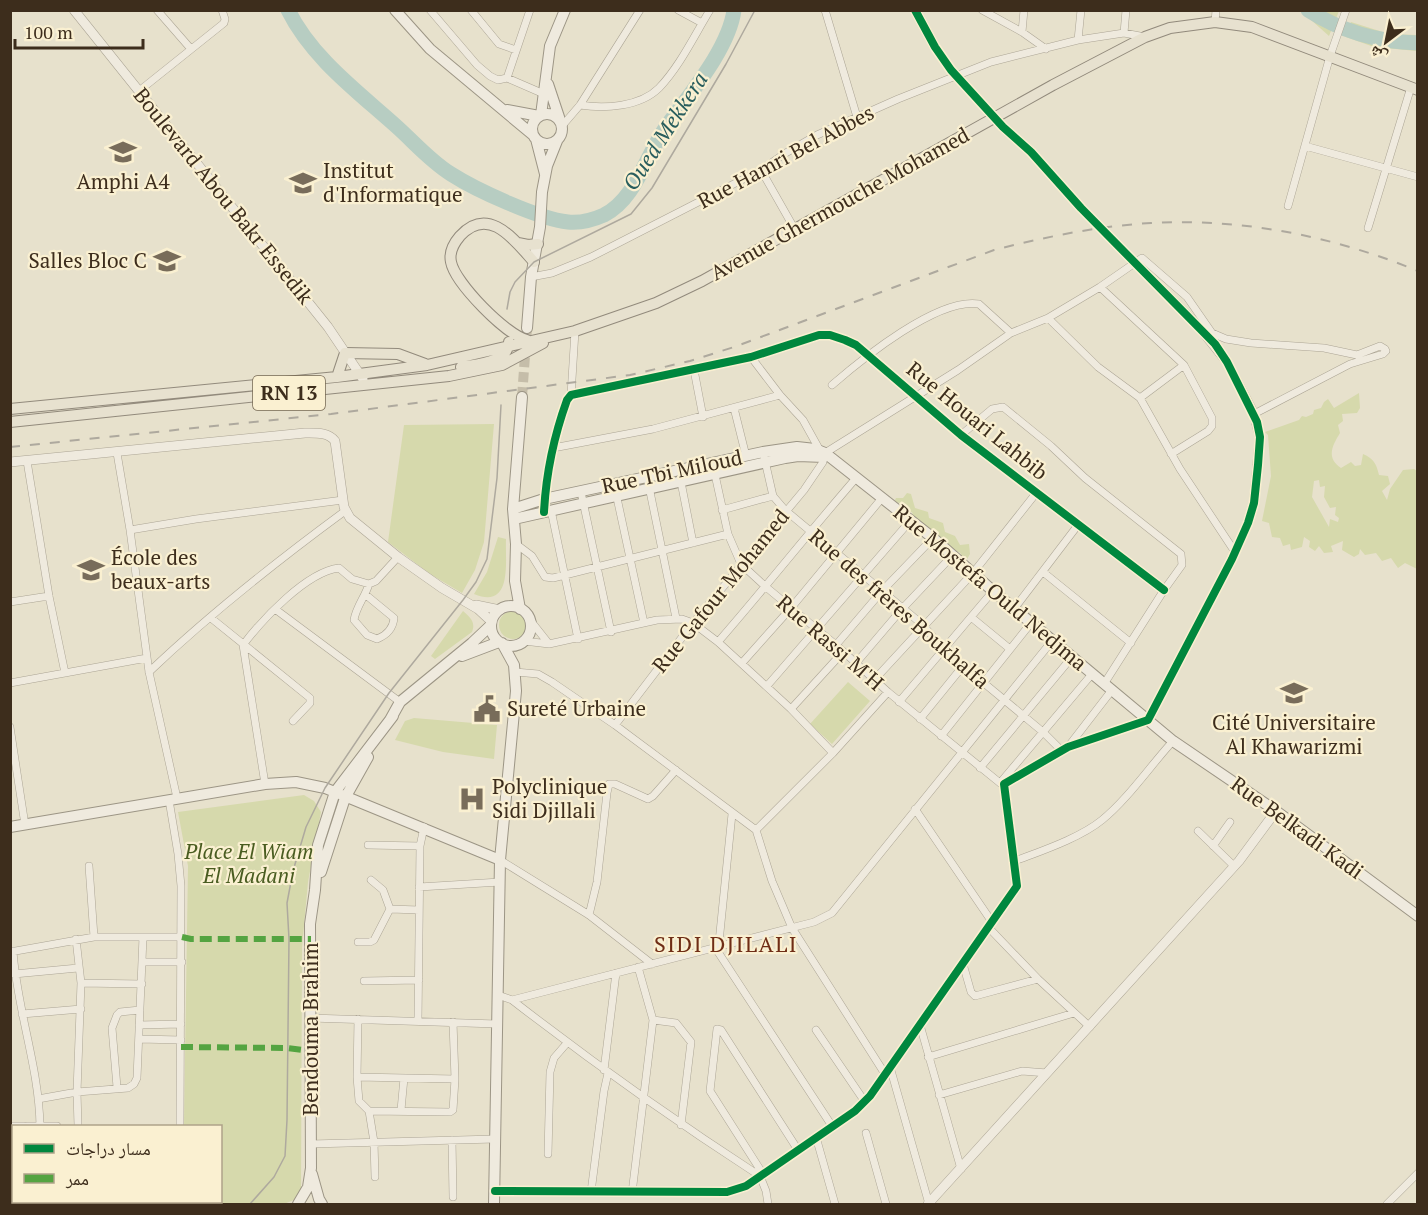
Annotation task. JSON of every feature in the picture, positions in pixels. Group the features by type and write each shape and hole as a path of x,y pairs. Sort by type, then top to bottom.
{"main road":[{"path":"545,175 532,124 540,116 550,46 565,10"},
{"path":"398,12 429,49 504,109 534,137 544,144 557,141"},
{"name":"Avenue Ghermouche Mohamed","path":"559,335 671,297 904,170 1053,85 1145,37 1170,28 1216,16 1252,27 1414,88"},
{"path":"527,328 531,277 538,244 545,175 557,141 562,134 561,123 546,77"},
{"path":"504,109 540,116 551,114 561,123"},
{"path":"532,341 515,336 504,328 457,278 451,262 451,251 459,237 470,227 479,224 497,226 518,243 534,262"},
{"path":"518,243 538,244"},
{"path":"420,378 495,359 506,352 510,345 504,328"},
{"name":"RN 13","path":"10,409 360,375 427,365 559,335"},
{"name":"RN 13","path":"10,422 449,376 494,368 559,335"},
{"path":"337,377 345,353 398,354 427,365"},
{"path":"520,609 514,574 516,543 514,514 522,397"},
{"name":"Rue Tbi Miloud","path":"514,514 544,499 614,484 649,482 713,463 763,452 797,447 824,454"},
{"path":"514,514 547,511 616,497 649,482 681,482 798,456 824,454"},
{"name":"Rue Mostefa Ould Nedjma","path":"824,454 910,519 1148,720"},
{"path":"514,574 502,609 492,623 494,636 501,643 514,669"},
{"path":"495,1204 500,860 516,691 514,669 520,643 530,633 530,620 520,609 512,606 502,609"},
{"name":"Bendouma Brahim","path":"311,1168 310,924 318,845 340,795 400,702 492,623"},
{"path":"501,643 520,643"},
{"name":"Bendouma Brahim","path":"450,660 501,643"},
{"name":"Rue Belkadi Kadi","path":"1148,720 1173,741 1276,811 1418,916"},
{"path":"10,827 265,784 296,782 340,795 424,827 500,860"},
{"path":"298,1204 308,1187 311,1168"},
{"path":"311,1168 322,1204"}],"street":[{"path":"157,10 191,49"},
{"path":"139,91 224,23 222,10"},
{"path":"430,10 477,65 498,80 507,78 544,94"},
{"path":"471,10 500,44 516,50"},
{"path":"507,78 530,10"},
{"path":"561,123 580,105 640,10"},
{"path":"678,10 702,23"},
{"path":"580,105 607,107 622,104 645,97 658,89 710,10"},
{"path":"825,10 857,117"},
{"path":"915,10 935,47 951,70 1003,127 1031,152 1081,208"},
{"path":"981,10 1022,32 1046,49"},
{"path":"1022,32 1024,10"},
{"path":"1078,40 1081,10"},
{"path":"1124,33 1126,10"},
{"path":"1288,206 1330,56 1346,10"},
{"name":"Boulevard Abou Bakr Essedik","path":"77,12 328,327 366,385"},
{"name":"Rue Hamri Bel Abbes","path":"531,277 572,266 761,170 817,135 979,66 1078,40 1124,33 1145,37"},
{"path":"1368,228 1385,168 1414,88"},
{"path":"1305,146 1418,177"},
{"path":"761,170 794,228"},
{"path":"751,357 780,395 803,420 824,454 958,370 1011,333 1048,318 1100,287 1142,258 1187,297 1212,333 1226,339 1251,343 1324,348 1355,357 1350,364 1254,414"},
{"path":"1002,783 1065,749 1148,720 1248,523 1255,493 1260,437 1254,414 1215,344 1154,282"},
{"path":"1100,287 1184,365 1213,423 1208,431 1171,454"},
{"path":"832,385 867,355 914,324 968,303 979,304 1011,333"},
{"path":"1048,318 1098,367 1140,398 1171,454 1234,552"},
{"path":"575,331 571,395 565,405 552,448 544,499 566,575 578,639"},
{"name":"Rue Houari Lahbib","path":"571,395 751,357 808,338 830,335 856,345 961,435 1164,590"},
{"path":"1140,398 1184,365"},
{"path":"694,370 703,417"},
{"path":"552,448 653,429 780,395"},
{"path":"961,435 992,409 1000,406 1004,408 1051,446 1085,478 1181,555 1182,565 1131,643 1108,687 1065,749"},
{"path":"734,408 746,456"},
{"path":"10,462 305,433 323,434 335,441 345,511 350,518 398,557 442,588 470,604 492,623"},
{"name":"Rue des frères Boukhalfa","path":"763,452 773,496 785,510 923,625 944,650 982,683 1065,749"},
{"path":"117,453 149,672 173,799 182,937 180,1125"},
{"name":"Rue Gafour Mohamed","path":"615,725 693,623 820,468 824,454"},
{"path":"27,461 49,596 65,673"},
{"name":"Rue Rassi M'H","path":"713,463 728,534 741,564 899,702 960,753 1002,783"},
{"path":"718,642 766,588 810,531 857,477"},
{"path":"649,482 676,618"},
{"path":"681,482 693,543"},
{"path":"614,484 644,623"},
{"path":"581,492 611,632"},
{"path":"875,679 973,573 1037,492"},
{"path":"722,510 773,496"},
{"path":"742,663 882,498"},
{"path":"130,530 343,500"},
{"path":"149,672 285,555 345,511"},
{"path":"767,686 910,519"},
{"path":"1014,609 1078,525"},
{"path":"516,543 532,556 545,577 553,579 596,566 728,534"},
{"path":"836,645 882,591 933,538"},
{"path":"856,663 902,609 953,555"},
{"path":"243,645 275,609 317,576 335,568 344,571 352,579 369,584 376,581 398,557"},
{"path":"1043,572 1131,643"},
{"path":"366,595 394,618 390,629 384,636 377,639 367,635 354,620 355,612 366,595 369,584"},
{"path":"899,702 993,591"},
{"path":"10,602 49,596"},
{"path":"470,604 502,609"},
{"path":"275,609 400,702"},
{"path":"971,617 1010,650"},
{"path":"211,618 310,698 310,703 293,721"},
{"path":"520,643 549,644 676,618 693,623 767,686 833,753"},
{"path":"530,620 549,644"},
{"path":"940,736 1031,623"},
{"path":"512,1000 792,928 814,922 832,913 1052,641"},
{"path":"243,645 265,784"},
{"path":"791,709 843,651"},
{"path":"980,768 1072,657"},
{"path":"10,683 147,658"},
{"path":"920,719 963,666"},
{"path":"514,669 538,674 615,725 756,830 772,881 792,928 885,1074"},
{"path":"495,1191 727,1192 746,1186 865,1102 1017,886 1002,783 1092,674"},
{"path":"756,830 833,753 888,692"},
{"path":"10,727 25,825"},
{"path":"1015,861 1070,838 1101,821 1173,741"},
{"path":"589,915 597,882 609,784 615,784 648,799 676,770"},
{"path":"915,809 990,925 1038,979 1090,1027"},
{"path":"928,1204 1234,866 1254,843 1276,811"},
{"path":"732,814 719,954 832,1126"},
{"path":"1213,846 1230,822"},
{"path":"418,1021 420,846 424,827"},
{"path":"1198,831 1234,866"},
{"path":"368,845 420,846"},
{"path":"500,860 589,915 652,964"},
{"path":"89,866 94,937"},
{"path":"358,942 374,940 390,909 383,890 371,880"},
{"path":"419,887 500,882"},
{"path":"390,909 419,910"},
{"path":"40,1125 39,1099 14,974 12,952 94,937 182,937"},
{"path":"39,1099 76,1092 128,1088 134,1084 137,1078 143,937"},
{"path":"76,939 81,983 76,1092 78,1125"},
{"path":"143,962 182,962"},
{"path":"963,964 971,992 975,996 1038,979"},
{"path":"632,1193 653,1020 638,967"},
{"path":"14,974 78,968"},
{"path":"591,1192 616,973"},
{"path":"364,981 419,980"},
{"path":"81,983 142,984"},
{"path":"498,995 512,1000 567,1043 681,1125 762,1175"},
{"path":"22,1014 81,1009"},
{"path":"117,1088 113,1022 120,1011 140,1010"},
{"path":"928,1056 1074,1012"},
{"path":"310,1018 497,1024"},
{"path":"358,1019 359,1101 369,1111 374,1142 375,1177"},
{"path":"653,1020 675,1023 691,1042 681,1125"},
{"path":"369,1111 450,1112 454,1106 455,1078 453,1022"},
{"path":"139,1025 181,1024"},
{"path":"920,1025 961,1169"},
{"path":"768,1204 762,1175 710,1091 717,1029 721,1030 798,1150"},
{"path":"816,1030 865,1102"},
{"path":"139,1039 181,1040"},
{"path":"548,1154 550,1072 554,1058 567,1043"},
{"path":"890,1067 928,1204"},
{"path":"939,1095 1022,1071 1048,1073"},
{"path":"1034,1073 1040,1082"},
{"path":"357,1077 455,1078"},
{"path":"401,1110 404,1078"},
{"path":"866,1133 886,1204"},
{"path":"816,1137 835,1204"},
{"path":"311,1144 495,1139"},
{"path":"452,1140 453,1197"},
{"path":"1387,1204 1416,1176"}],"green space":[{"path":"1301,11 1339,11 1329,36"},
{"path":"1351,22 1389,34 1417,35 1417,51 1374,47 1346,37 1348,33 1353,35 1348,28"},
{"path":"1359,393 1360,408 1357,413 1342,414 1343,421 1338,425 1340,433 1333,447 1332,456 1341,468 1351,462 1355,466 1361,465 1363,454 1370,458 1376,464 1379,475 1388,476 1390,484 1382,491 1387,500 1390,489 1403,470 1417,471 1417,569 1405,563 1398,568 1391,558 1382,561 1376,553 1365,555 1360,549 1359,554 1354,557 1342,550 1343,541 1331,546 1333,552 1324,553 1319,546 1315,551 1309,547 1310,541 1304,537 1302,547 1291,550 1290,544 1283,546 1280,538 1272,537 1269,523 1262,521 1271,476 1268,435 1265,432 1299,420 1302,416 1313,414 1314,410 1321,408 1328,399 1334,408","holes":["1319,480 1320,487 1325,486 1324,497 1330,508 1336,507 1335,515 1339,518 1338,522 1330,519 1329,527 1312,497 1314,481"]},
{"path":"494,424 484,542 475,570 462,593 430,574 388,542 404,425"},
{"path":"907,493 911,494 915,508 928,512 929,518 943,523 945,532 955,536 960,545 969,544 970,554 966,561 959,558 961,554 959,552 952,552 914,519 912,512 907,513 900,507 900,503 894,502 896,498 903,498"},
{"path":"498,537 506,539 506,571 501,590 487,597 474,594 487,572"},
{"path":"463,611 473,623 472,632 435,659 431,656"},
{"path":"513,611 523,615 527,625 523,635 513,639 503,635 499,625 503,615"},
{"path":"848,682 870,701 832,744 810,724"},
{"path":"414,718 497,725 494,759 443,752 395,740 405,721"},
{"name":"Place El Wiam El Madani","path":"304,795 314,801 321,812 308,882 302,948 301,1197 284,1204 183,1204 222,1203 222,1125 184,1125 188,866 178,812"}],"waterway":[{"name":"Oued Mekkera","path":"288,10 322,59 443,169 462,181 508,203 568,222 586,221 604,215 615,208 632,188 659,138 716,56 731,25 734,10"},
{"name":"Oued Mekkera","path":"1308,10 1347,30 1389,41 1418,43"}],"tunnel":[{"path":"1081,208 1154,282"},
{"path":"522,397 527,328"}],"tram line":[{"path":"507,309 510,292 515,282 534,262 631,214 652,188 726,64 755,10"},
{"path":"250,1204 274,1177 285,1156 289,939 287,903 293,871 306,827 325,788 389,693 463,600 476,582 487,559 497,478 501,405"}],"railway":[{"path":"10,447 331,414 630,375 690,361 734,347 994,250 1091,229 1185,222 1253,227 1320,239 1418,271"}],"marked path":[{"path":"182,937 191,939 311,939"},
{"path":"181,1047 287,1048 310,1051"}],"cycle path":[{"path":"495,1191 727,1192 746,1186 855,1111 870,1096 1017,886 1004,784 1068,747 1148,720 1232,559 1248,523 1254,503 1260,437 1257,422 1227,362 1215,344 1081,208 1031,152 1003,127 951,70 935,47 915,10"},
{"path":"544,512 549,469 558,427 567,400 571,395 751,357 819,335 830,335 856,345 961,435 1164,590"}],"place":[{"name":"Amphi A4","path":"123,152"},
{"name":"Institut d'Informatique","path":"303,183"},
{"name":"Salles Bloc C","path":"167,261"},
{"name":"École des beaux-arts","path":"91,570"},
{"name":"Cité Universitaire Al Khawarizmi","path":"1294,693"},
{"name":"Sureté Urbaine","path":"487,709"},
{"name":"Polyclinique Sidi Djillali","path":"472,799"}],"district":[{"name":"SIDI DJILALI","path":"726,944"}]}
